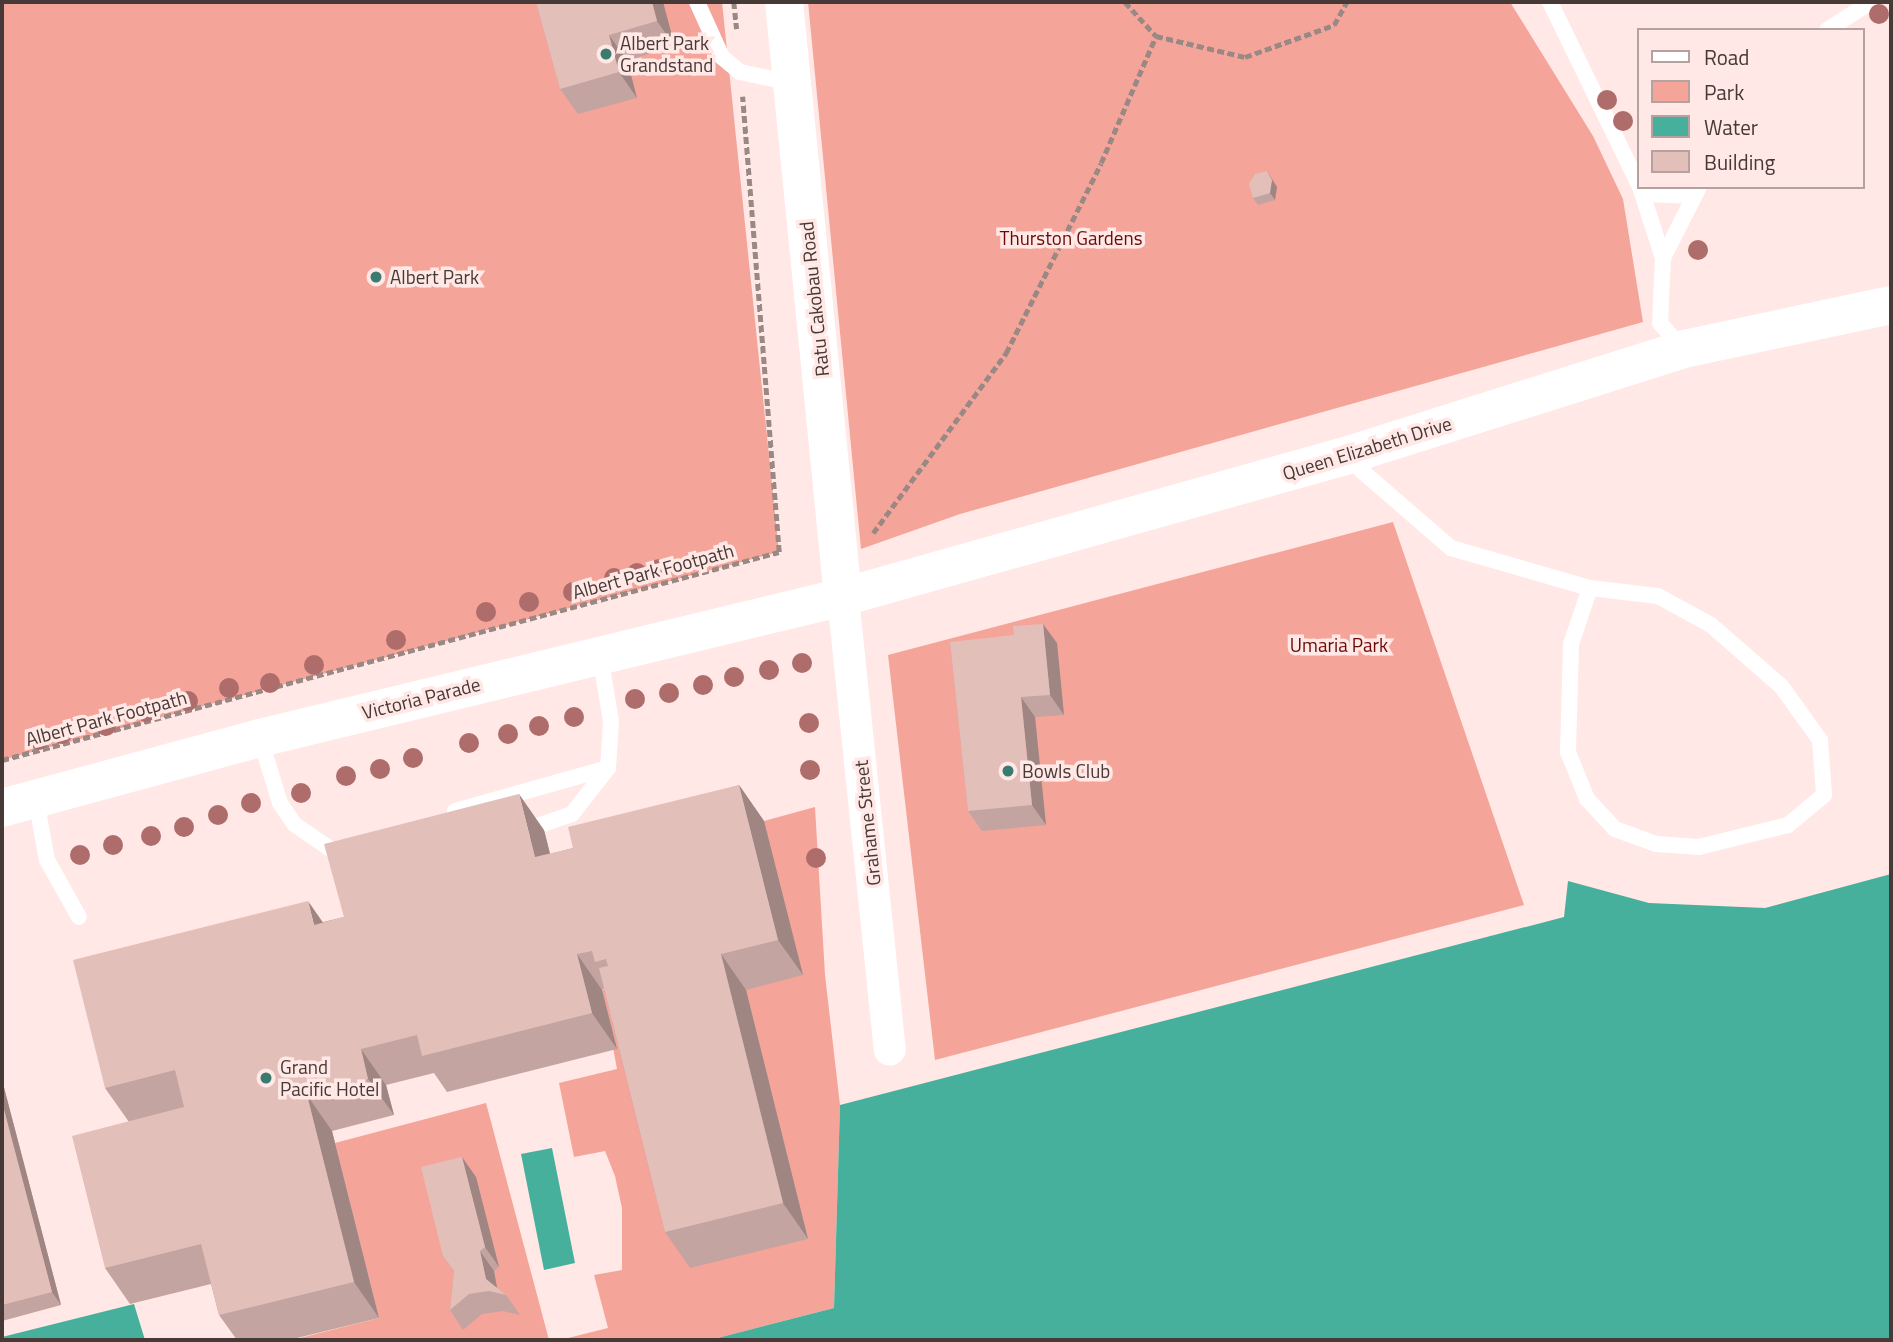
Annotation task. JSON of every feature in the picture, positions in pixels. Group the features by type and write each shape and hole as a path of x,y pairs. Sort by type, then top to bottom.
{"main road":[{"name":"Ratu Cakobau Road","path":"784,2 843,597"},
{"name":"Queen Elizabeth Drive","path":"843,597 1345,456 1684,349 1891,305"},
{"name":"Victoria Parade","path":"19,804 260,738 843,597"}],"street":[{"name":"Grahame Street","path":"843,597 890,1050"}],"lane":[{"path":"697,2 722,57 740,72 792,83"},
{"path":"1550,2 1638,183"},
{"path":"1830,28 1871,2"},
{"path":"1663,258 1697,192 1641,189 1663,258 1660,323 1684,349"},
{"path":"1345,456 1451,548 1590,588 1658,596 1711,625 1781,686 1820,740 1824,795 1788,825 1699,847 1656,844 1615,830 1587,799 1568,752 1571,644 1590,588"},
{"path":"508,835 572,814 608,768 611,721 599,654"},
{"path":"260,738 280,803 294,824 324,848 357,865"},
{"path":"440,815 608,768"},
{"path":"19,804 79,917"},
{"path":"324,848 349,841"}],"path":[{"name":"Albert Park Footpath","path":"2,760 779,552 734,2"},
{"path":"1125,2 1156,37 1245,57 1334,25 1347,2"},
{"path":"869,538 1006,353 1101,163 1156,37"}],"green space":[{"name":"Albert Park","path":"2,2 722,2 779,552 2,760"},
{"name":"Thurston Gardens","path":"808,2 1510,2 1593,136 1623,199 1643,322 960,514 861,549"},
{"name":"Umaria Park","path":"1393,522 1524,905 935,1060 888,655"},
{"path":"815,807 825,975 840,1105 834,1308 710,1340 560,1340 608,1328 594,1275 622,1270 622,1208 615,1176 605,1151 574,1157 559,1083 617,1069 602,990 746,990 764,821"},
{"path":"486,1103 549,1340 292,1340 379,1318 335,1143"}],"water":[{"path":"1891,874 1891,1340 710,1340 834,1308 840,1105 1564,917 1568,881 1649,903 1765,908"},
{"path":"552,1148 575,1263 544,1270 521,1154"},
{"path":"134,1304 145,1340 2,1340 2,1337"}],"building":[{"path":"536,2 652,2 657,21 609,35 619,72 560,89"},
{"path":"1267,171 1272,180 1270,193 1253,198 1249,184 1255,174"},
{"name":"Bowls Club","path":"1043,624 1050,695 1021,697 1032,805 968,811 950,642 1014,635 1013,626"},
{"name":"Grand Pacific Hotel","path":"739,785 778,940 721,954 783,1203 665,1232 599,968 608,966 606,959 595,962 592,951 577,954 592,1013 422,1056 417,1035 361,1049 368,1079 307,1095 354,1282 219,1315 201,1244 105,1268 72,1136 184,1107 175,1070 105,1088 73,960 308,901 314,925 344,917 324,844 519,794 535,857 573,848 568,827"},
{"path":"2,1102 52,1292 2,1305"},
{"path":"462,1157 485,1247 480,1251 486,1279 506,1295 489,1291 469,1294 450,1310 454,1271 443,1256 421,1167"}],"place":[{"name":"Albert Park Grandstand","path":"606,54"},
{"name":"Albert Park","path":"376,277"},
{"name":"Bowls Club","path":"1008,771"},
{"name":"Grand Pacific Hotel","path":"266,1078"}]}
